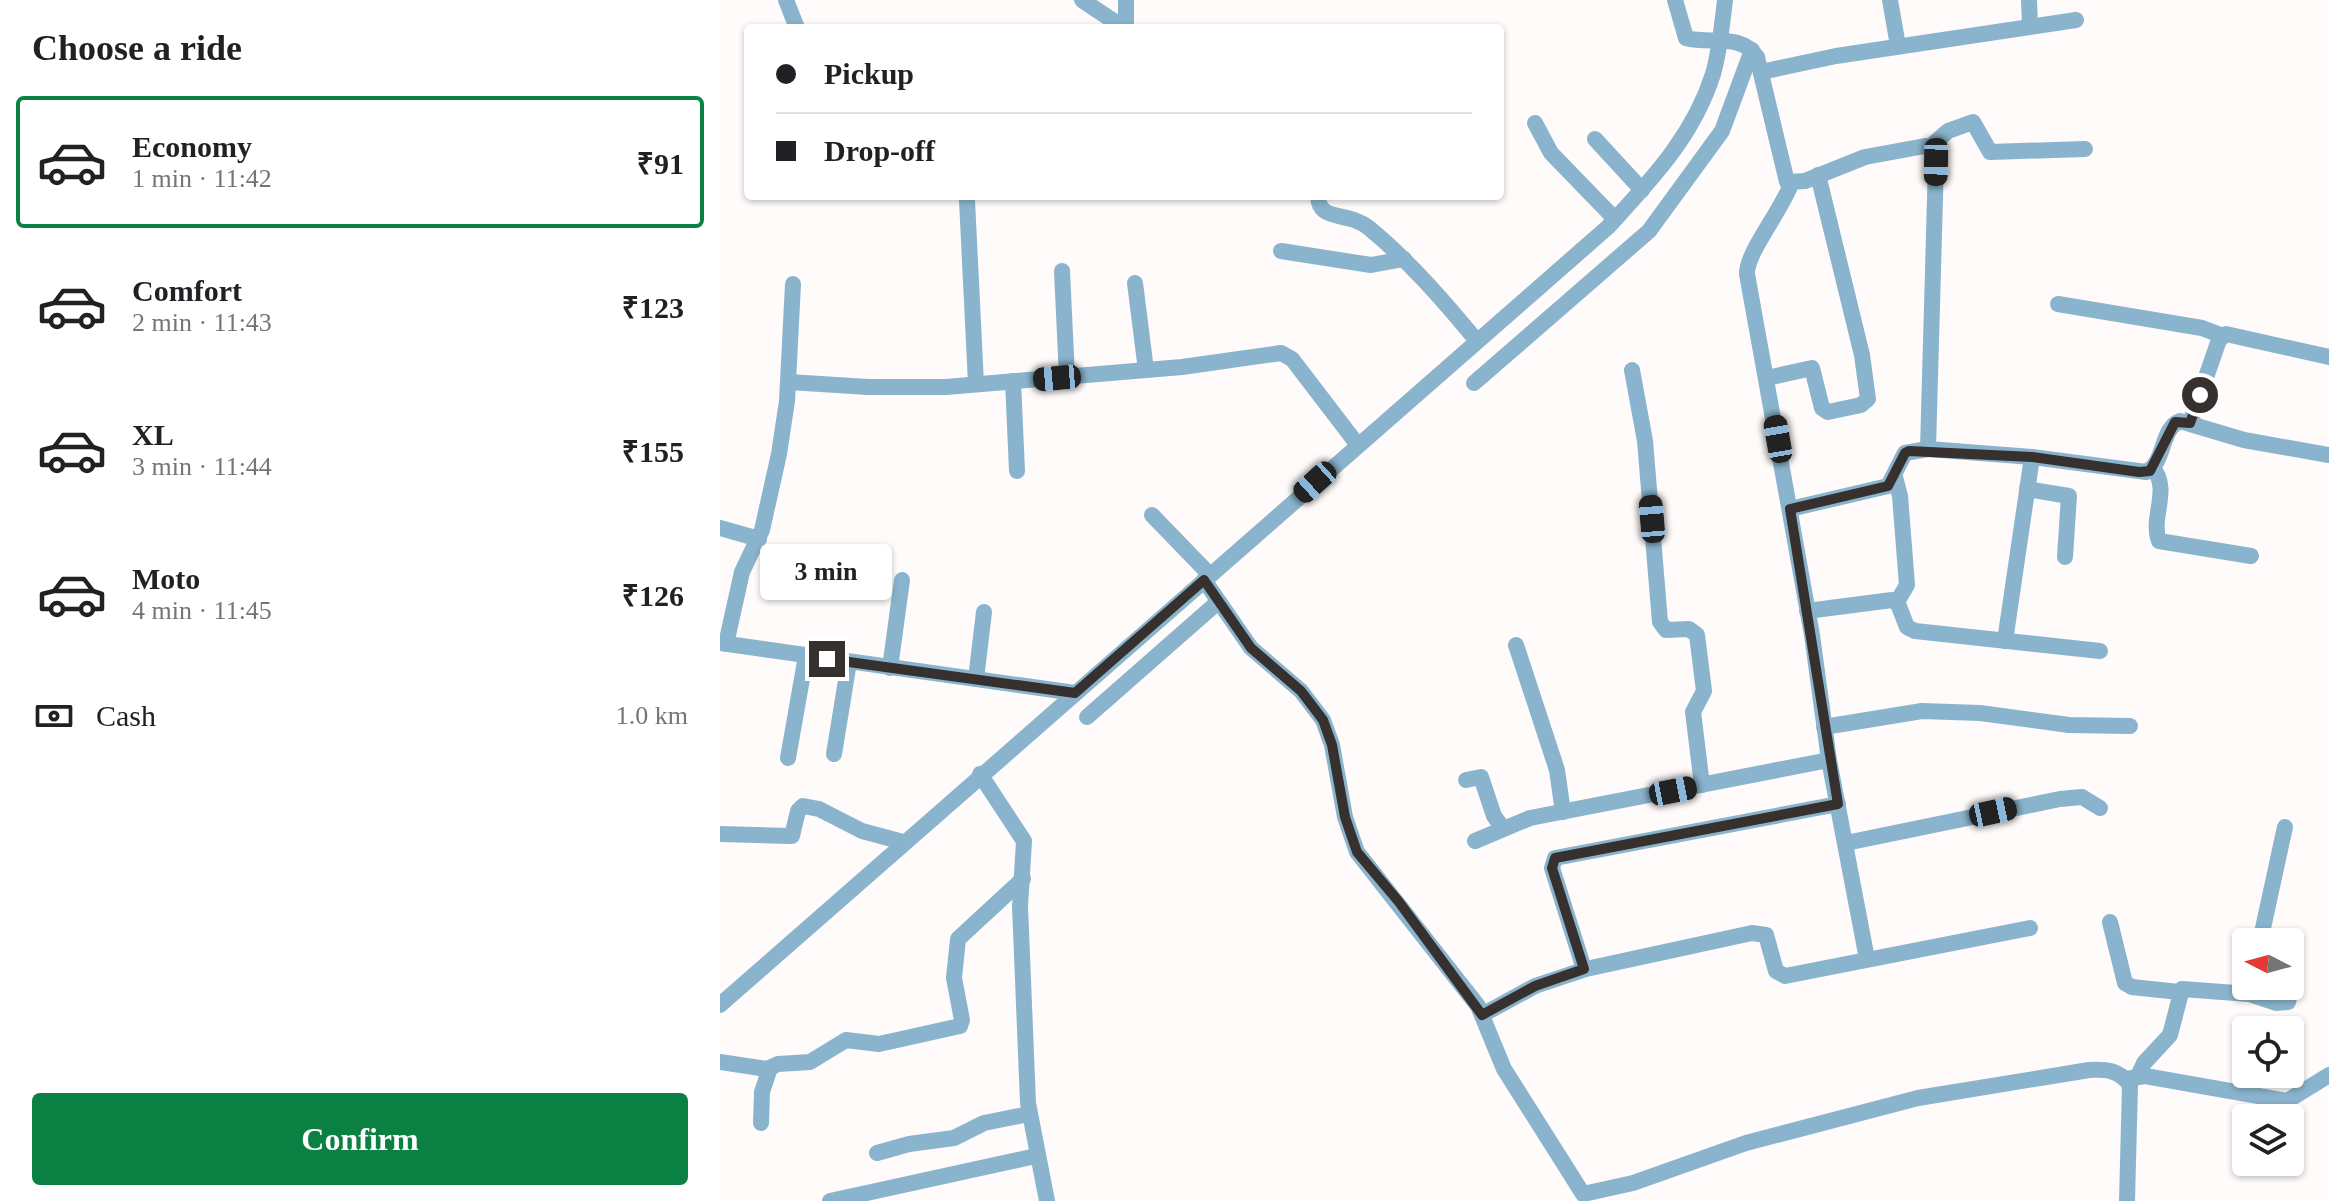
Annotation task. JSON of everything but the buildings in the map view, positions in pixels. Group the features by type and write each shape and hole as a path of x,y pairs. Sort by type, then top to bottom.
{"street":[{"path":"786,0 795,24"},
{"path":"1082,0 1119,24"},
{"path":"1125,24 1126,0"},
{"path":"1675,0 1686,38 1735,43 1761,72 1783,172 1791,184"},
{"path":"1474,383 1649,231 1722,131 1735,43 1725,0"},
{"path":"1890,0 1898,46"},
{"path":"2029,0 2030,26"},
{"path":"1761,72 1898,46 2076,20"},
{"path":"720,1005 903,842 987,784 1075,693 1615,219 1675,152 1695,121 1713,71 1735,43"},
{"path":"1867,959 1829,760 1807,611 1747,261 1781,208 1791,184 1865,157 1930,147 1948,131 1973,122 1990,152 2085,149"},
{"path":"1535,123 1551,153 1615,219"},
{"path":"1595,139 1642,190"},
{"path":"1928,449 1936,162 1930,147"},
{"path":"1767,378 1812,368 1822,408 1828,412 1861,405 1868,399 1862,355 1818,175"},
{"path":"967,200 976,384"},
{"path":"1319,200 1320,210 1358,219 1404,259 1476,340"},
{"path":"1281,251 1371,265 1404,259"},
{"path":"1062,271 1067,377"},
{"path":"1135,283 1146,370"},
{"path":"793,284 789,382 779,454 759,539 742,572 723,644 1075,693"},
{"path":"2058,304 2202,328 2223,336 2231,335 2329,357"},
{"path":"2190,423 2223,336"},
{"path":"789,382 903,388 976,384 1146,370 1281,353 1292,359 1357,444"},
{"path":"1632,370 1645,441 1660,622 1666,630 1689,629 1697,635 1704,691 1693,712 1702,785"},
{"path":"1013,381 1017,471"},
{"path":"1790,509 1888,486 1905,453 1928,449 2032,457 2139,472 2153,468 2175,422 2190,423 2244,440 2329,455"},
{"path":"2005,641 2032,457"},
{"path":"2153,468 2162,484 2157,533 2159,541 2251,556"},
{"path":"1895,477 1901,509 1907,585 1897,602"},
{"path":"2027,489 2069,496 2065,557"},
{"path":"1152,515 1207,577 1218,602 1251,648 1301,691 1323,720 1332,745 1345,817 1357,852 1399,902 1482,1015 1504,1069 1586,1198 1746,1143 1918,1098 2108,1069 2132,1077 2287,1101 2329,1075"},
{"path":"720,528 759,539"},
{"path":"890,668 902,580"},
{"path":"1087,717 1218,602"},
{"path":"1807,611 1897,602"},
{"path":"1897,602 1911,629 2100,651"},
{"path":"976,679 984,612"},
{"path":"1516,645 1557,770 1563,812"},
{"path":"788,758 806,656"},
{"path":"834,754 849,662"},
{"path":"1824,727 1922,711 1980,713 2069,725 2130,726"},
{"path":"1475,841 1530,818 1829,760"},
{"path":"1466,780 1478,776 1482,778 1496,821 1503,828"},
{"path":"987,784 1024,841 1021,923 1029,1114 1047,1201"},
{"path":"1846,843 2073,797 2089,799 2100,808"},
{"path":"1584,969 1552,868 1555,858 1838,804"},
{"path":"720,834 792,836 798,811 803,806 819,809 862,831 903,842"},
{"path":"2263,928 2285,827"},
{"path":"720,1062 770,1068 778,1064 814,1061 846,1040 879,1044 960,1026 962,1020 954,978 958,939 1023,879"},
{"path":"2110,922 2125,983 2132,987 2179,992"},
{"path":"1482,1015 1535,986 1584,969 1758,932 1766,935 1776,971 1785,976 2030,928"},
{"path":"2127,1201 2132,1077 2170,1035 2179,992 2184,988 2232,989"},
{"path":"2270,1000 2276,1003 2289,1000"},
{"path":"761,1123 762,1092 770,1068"},
{"path":"877,1153 909,1144 954,1138 984,1123 1029,1114"},
{"path":"830,1201 1036,1156"}],"route":[{"path":"827,659 1075,693 1204,580 1240,636 1268,665 1301,691 1323,720 1332,745 1345,817 1357,852 1399,902 1482,1015 1535,986 1584,969 1552,868 1555,858 1838,804 1790,509 1888,486 1895,477 1901,459 1909,451 1928,449 2032,457 2150,471 2175,422 2190,423 2200,395"}]}
